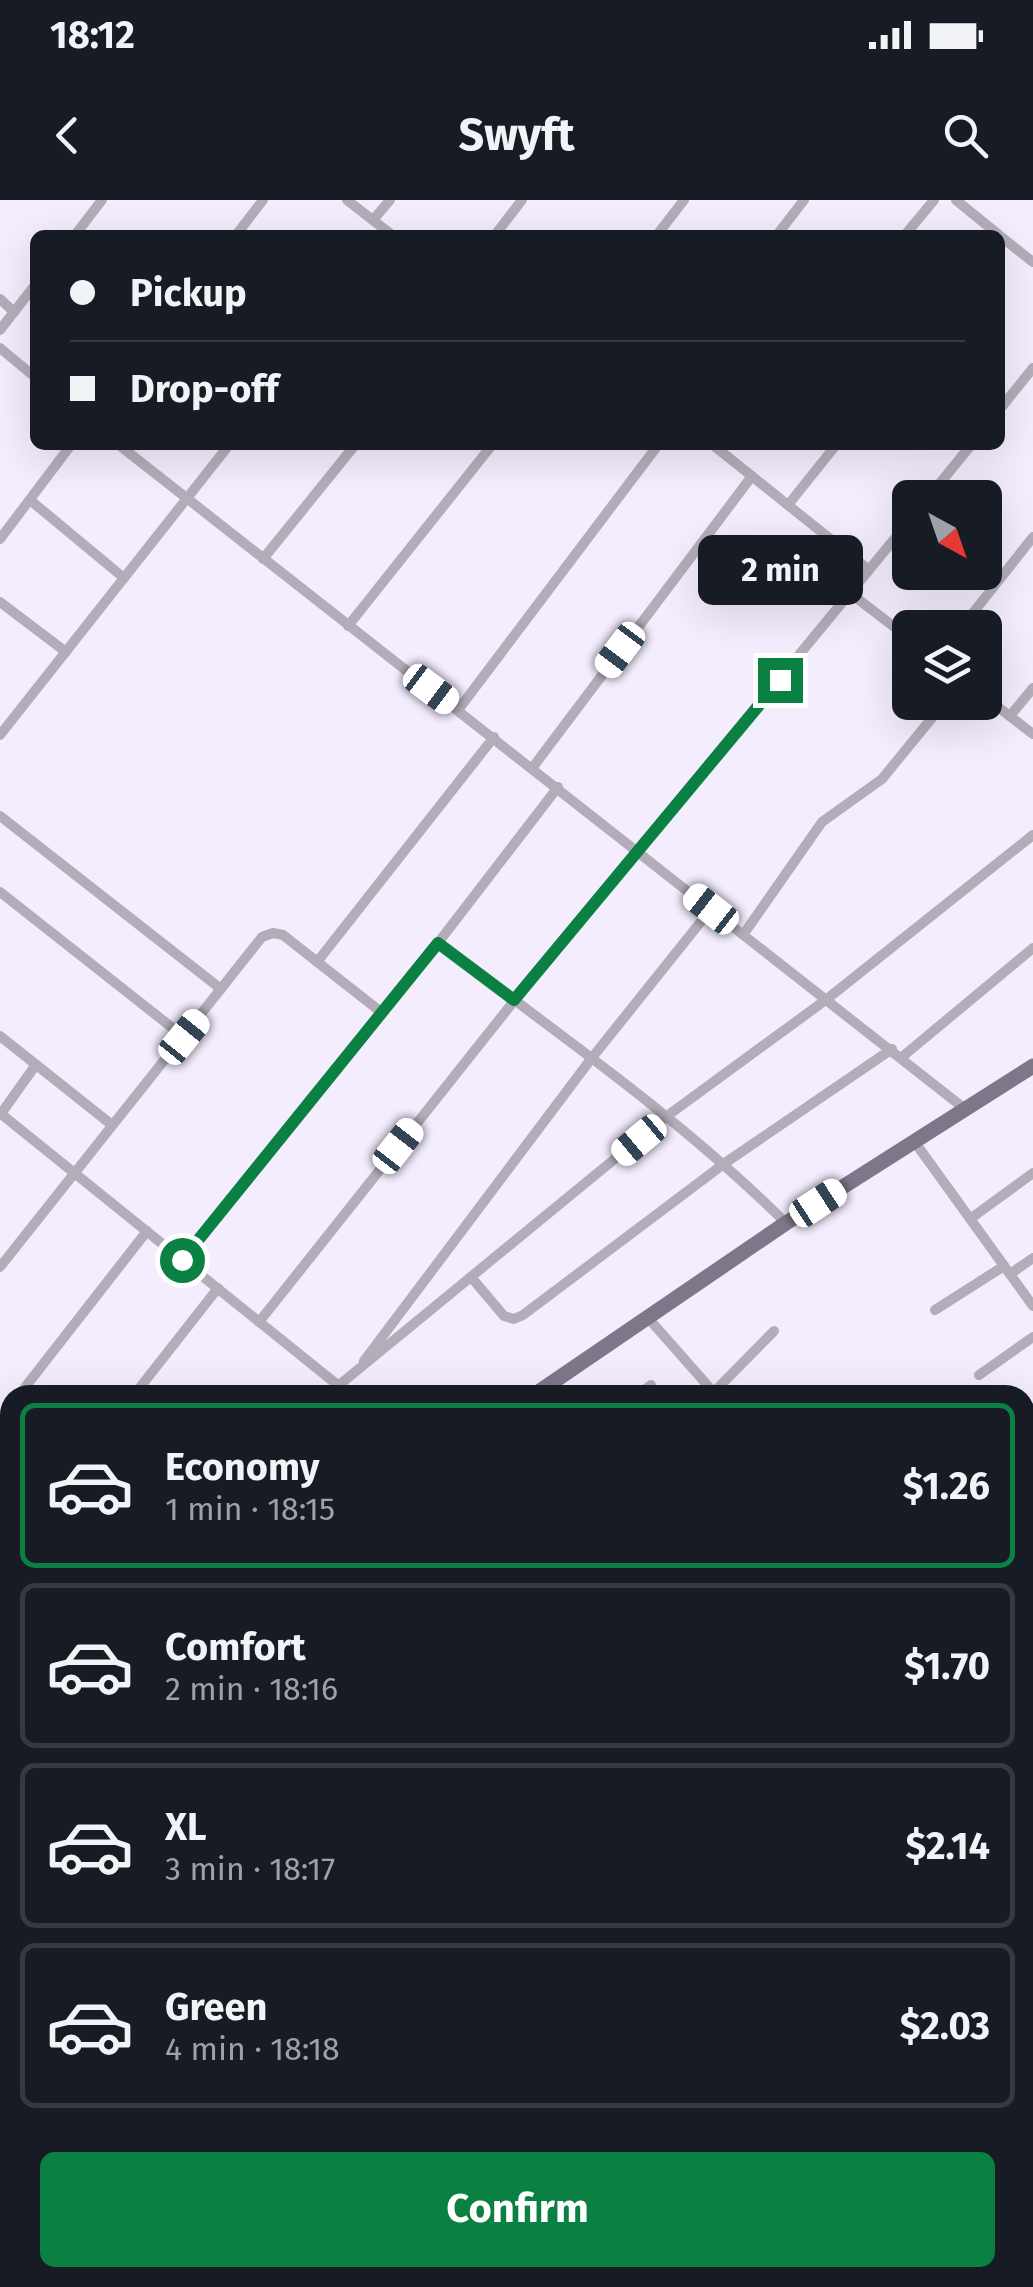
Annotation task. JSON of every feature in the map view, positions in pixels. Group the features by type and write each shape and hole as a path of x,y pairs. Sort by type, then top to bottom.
{"main road":[{"path":"549,1385 786,1223 1033,1066"}],"street":[{"path":"79,230 102,200"},
{"path":"240,230 263,200"},
{"path":"346,200 386,230"},
{"path":"373,220 390,200"},
{"path":"499,230 522,200"},
{"path":"661,230 684,200"},
{"path":"781,230 804,200"},
{"path":"909,230 934,200"},
{"path":"956,200 992,230"},
{"path":"1005,240 1031,256"},
{"path":"0,330 30,291"},
{"path":"0,299 14,312"},
{"path":"0,348 30,373"},
{"path":"1005,403 1033,368"},
{"path":"0,539 68,450"},
{"path":"125,450 966,1108"},
{"path":"2,730 225,450"},
{"path":"264,559 351,450"},
{"path":"348,626 488,450"},
{"path":"458,710 654,450"},
{"path":"720,450 869,570"},
{"path":"726,455 730,450"},
{"path":"788,505 832,450"},
{"path":"943,480 967,450"},
{"path":"533,767 752,476"},
{"path":"30,500 124,578"},
{"path":"975,610 1033,537"},
{"path":"259,1322 514,1000 892,542"},
{"path":"850,594 892,626"},
{"path":"0,602 66,652"},
{"path":"1010,716 1033,688"},
{"path":"1002,710 1033,734"},
{"path":"743,935 822,822 882,779 930,720"},
{"path":"317,962 494,737"},
{"path":"182,1260 438,943 558,787"},
{"path":"0,816 222,990"},
{"path":"340,1385 667,1116 827,999 1033,835"},
{"path":"0,892 184,1037"},
{"path":"354,1374 591,1059 711,909"},
{"path":"0,1267 262,937 273,932 283,936 382,1012"},
{"path":"438,943 667,1116 725,1163 786,1223"},
{"path":"902,1057 1033,948"},
{"path":"0,1036 112,1126"},
{"path":"471,1277 504,1316 514,1319 523,1315 725,1163 892,1048"},
{"path":"35,1066 1,1115 338,1385"},
{"path":"914,1141 1033,1306"},
{"path":"970,1219 1033,1174"},
{"path":"27,1385 147,1231"},
{"path":"934,1310 1033,1258"},
{"path":"142,1385 218,1288"},
{"path":"648,1319 706,1385"},
{"path":"723,1385 774,1331"},
{"path":"980,1375 1033,1337"}],"route":[{"path":"182,1260 438,943 514,1000 780,680"}]}
